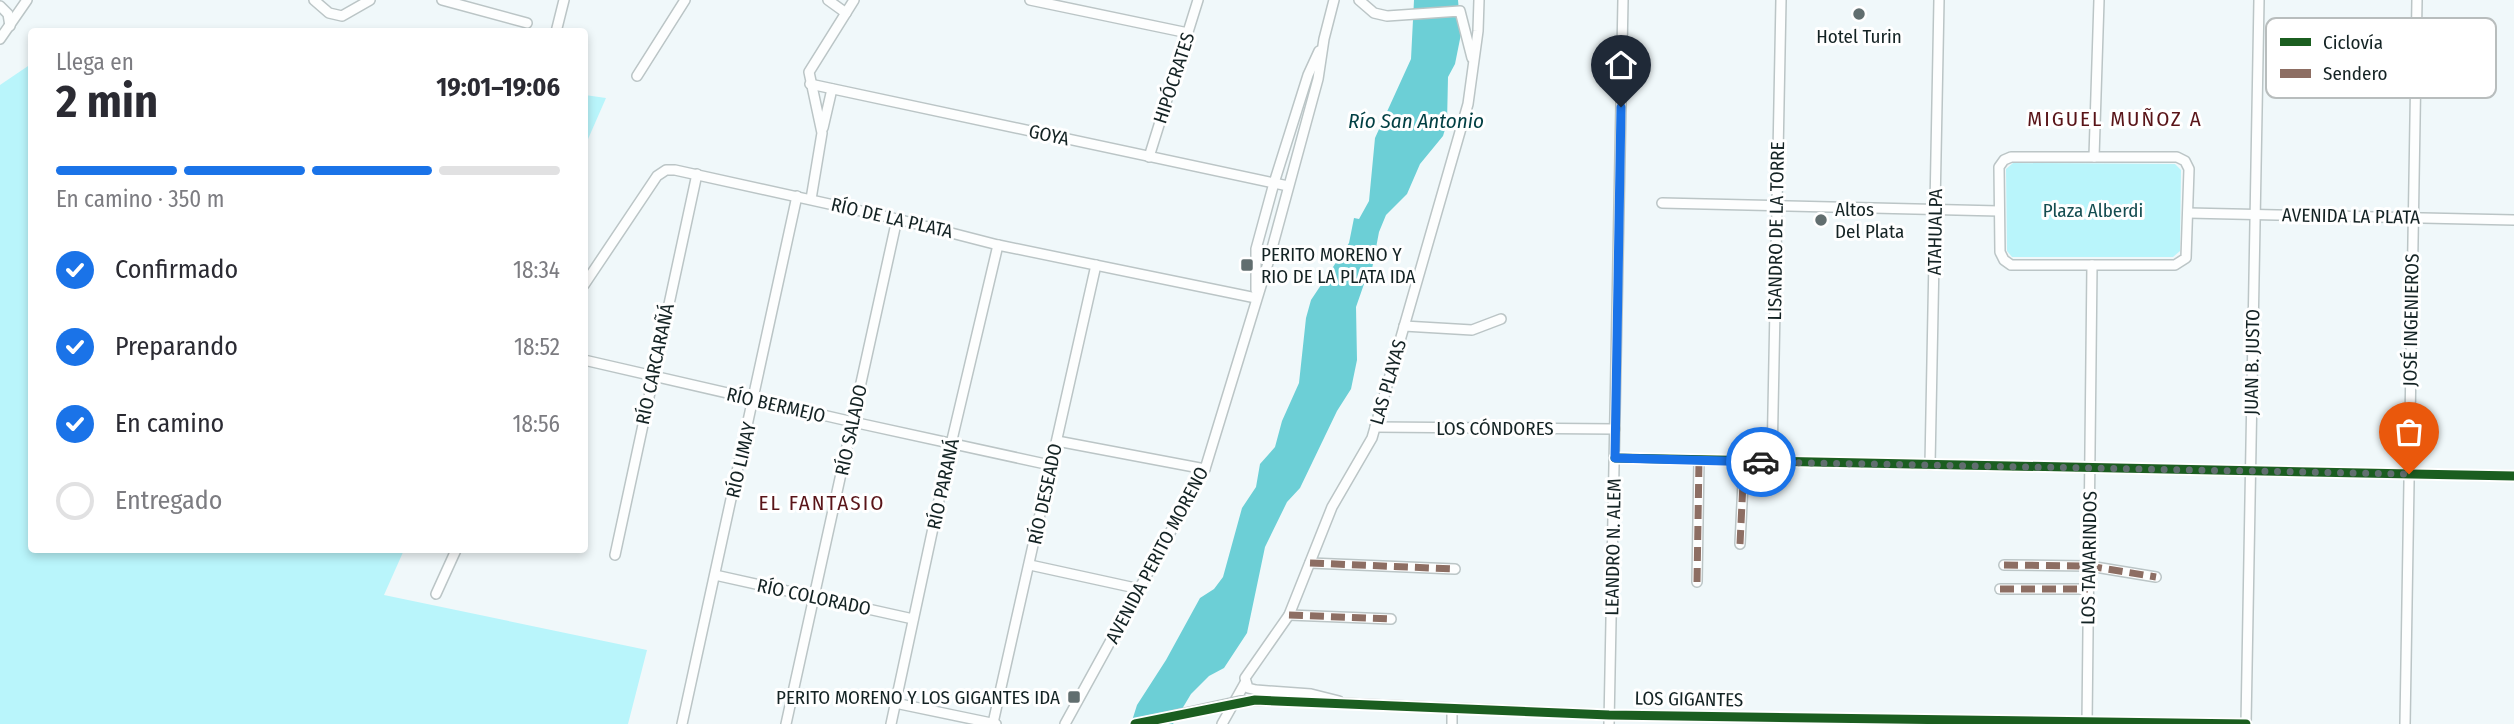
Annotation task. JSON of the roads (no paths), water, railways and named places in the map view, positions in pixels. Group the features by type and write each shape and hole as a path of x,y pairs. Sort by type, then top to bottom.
{"street":[{"path":"0,38 27,0"},
{"path":"314,0 329,13 342,16 370,0"},
{"path":"442,0 527,23"},
{"path":"557,28 564,0"},
{"path":"637,76 685,0"},
{"path":"828,0 846,13"},
{"path":"822,133 809,72 854,0"},
{"path":"1030,0 1188,33"},
{"name":"HIPÓCRATES","path":"1149,157 1198,0"},
{"name":"AVENIDA PERITO MORENO","path":"1065,724 1205,469 1255,298 1268,263 1318,79 1334,0"},
{"path":"1359,0 1374,13 1387,16 1460,11"},
{"path":"1460,0 1460,11 1473,63"},
{"name":"LAS PLAYAS","path":"1222,724 1245,680 1289,615 1332,507 1372,438 1468,104 1478,31 1479,0"},
{"name":"LEANDRO N. ALEM","path":"1609,720 1623,0"},
{"name":"LISANDRO DE LA TORRE","path":"1772,462 1781,0"},
{"name":"ATAHUALPA","path":"1930,465 1939,0"},
{"path":"2094,158 2099,0"},
{"name":"JUAN B. JUSTO","path":"2246,724 2259,0"},
{"name":"JOSÉ INGENIEROS","path":"2417,0 2417,18"},
{"path":"0,6 8,14 10,26"},
{"name":"AVENIDA PERITO MORENO","path":"1255,298 1256,249 1308,75 1324,39"},
{"name":"GOYA","path":"810,84 1288,186"},
{"path":"811,199 832,89"},
{"name":"JOSÉ INGENIEROS","path":"2405,724 2415,98"},
{"path":"2007,158 2094,158 2182,159 2187,163 2186,258 2180,264 2011,265 2006,262 2000,252 1999,167 2007,158"},
{"name":"RÍO DE LA PLATA","path":"588,279 657,176 666,170 697,174 998,244 1255,298"},
{"name":"RÍO CARCARAÑÁ","path":"615,555 697,174"},
{"name":"RÍO LIMAY","path":"682,724 797,196"},
{"path":"1662,203 1999,211"},
{"name":"AVENIDA LA PLATA","path":"2188,213 2514,220"},
{"name":"RÍO SALADO","path":"786,724 897,219"},
{"name":"RÍO PARANÁ","path":"891,724 951,444 998,244"},
{"name":"RÍO DESEADO","path":"994,724 1096,265"},
{"name":"LOS TAMARINDOS","path":"2087,724 2092,265"},
{"path":"1404,326 1472,330 1501,319"},
{"name":"RÍO BERMEJO","path":"588,361 1050,465"},
{"name":"LOS CÓNDORES","path":"1375,427 1615,429"},
{"path":"1056,441 1205,469"},
{"path":"1615,458 2514,476"},
{"path":"1697,582 1699,460"},
{"path":"1740,544 1744,462"},
{"path":"436,594 455,553"},
{"path":"1310,563 1455,569"},
{"path":"1030,565 1140,589"},
{"path":"2004,565 2089,566 2156,577"},
{"name":"RÍO COLORADO","path":"715,575 913,619"},
{"path":"2000,589 2088,589"},
{"path":"1289,615 1391,619"},
{"path":"1245,680 1248,688 1256,691 1324,696 1347,704"},
{"name":"LOS GIGANTES","path":"1135,724 1240,701 1290,701 1609,720 2246,724"},
{"path":"895,703 994,724"},
{"path":"1452,710 1452,724"}],"water":[{"name":"Río San Antonio","path":"1414,0 1458,0 1461,34 1455,64 1448,77 1447,123 1443,136 1420,164 1407,194 1386,215 1379,232 1372,269 1356,307 1357,360 1351,389 1337,411 1300,488 1287,502 1265,547 1247,633 1224,668 1209,676 1191,694 1173,724 1131,724 1137,705 1166,660 1200,598 1214,589 1223,577 1242,508 1256,487 1260,464 1275,447 1282,421 1299,383 1306,318 1311,300 1349,243 1354,218 1359,219 1369,201 1375,138 1411,59"}],"place":[{"name":"Hotel Turin","path":"1859,14"},
{"name":"Altos Del Plata","path":"1821,220"},
{"name":"PERITO MORENO Y RIO DE LA PLATA IDA","path":"1247,265"},
{"name":"PERITO MORENO Y LOS GIGANTES IDA","path":"1074,697"}],"district":[{"name":"MIGUEL MUÑOZ A","path":"2115,119"},
{"name":"EL FANTASIO","path":"822,503"}],"park label":[{"name":"Plaza Alberdi","path":"2093,210"}]}
